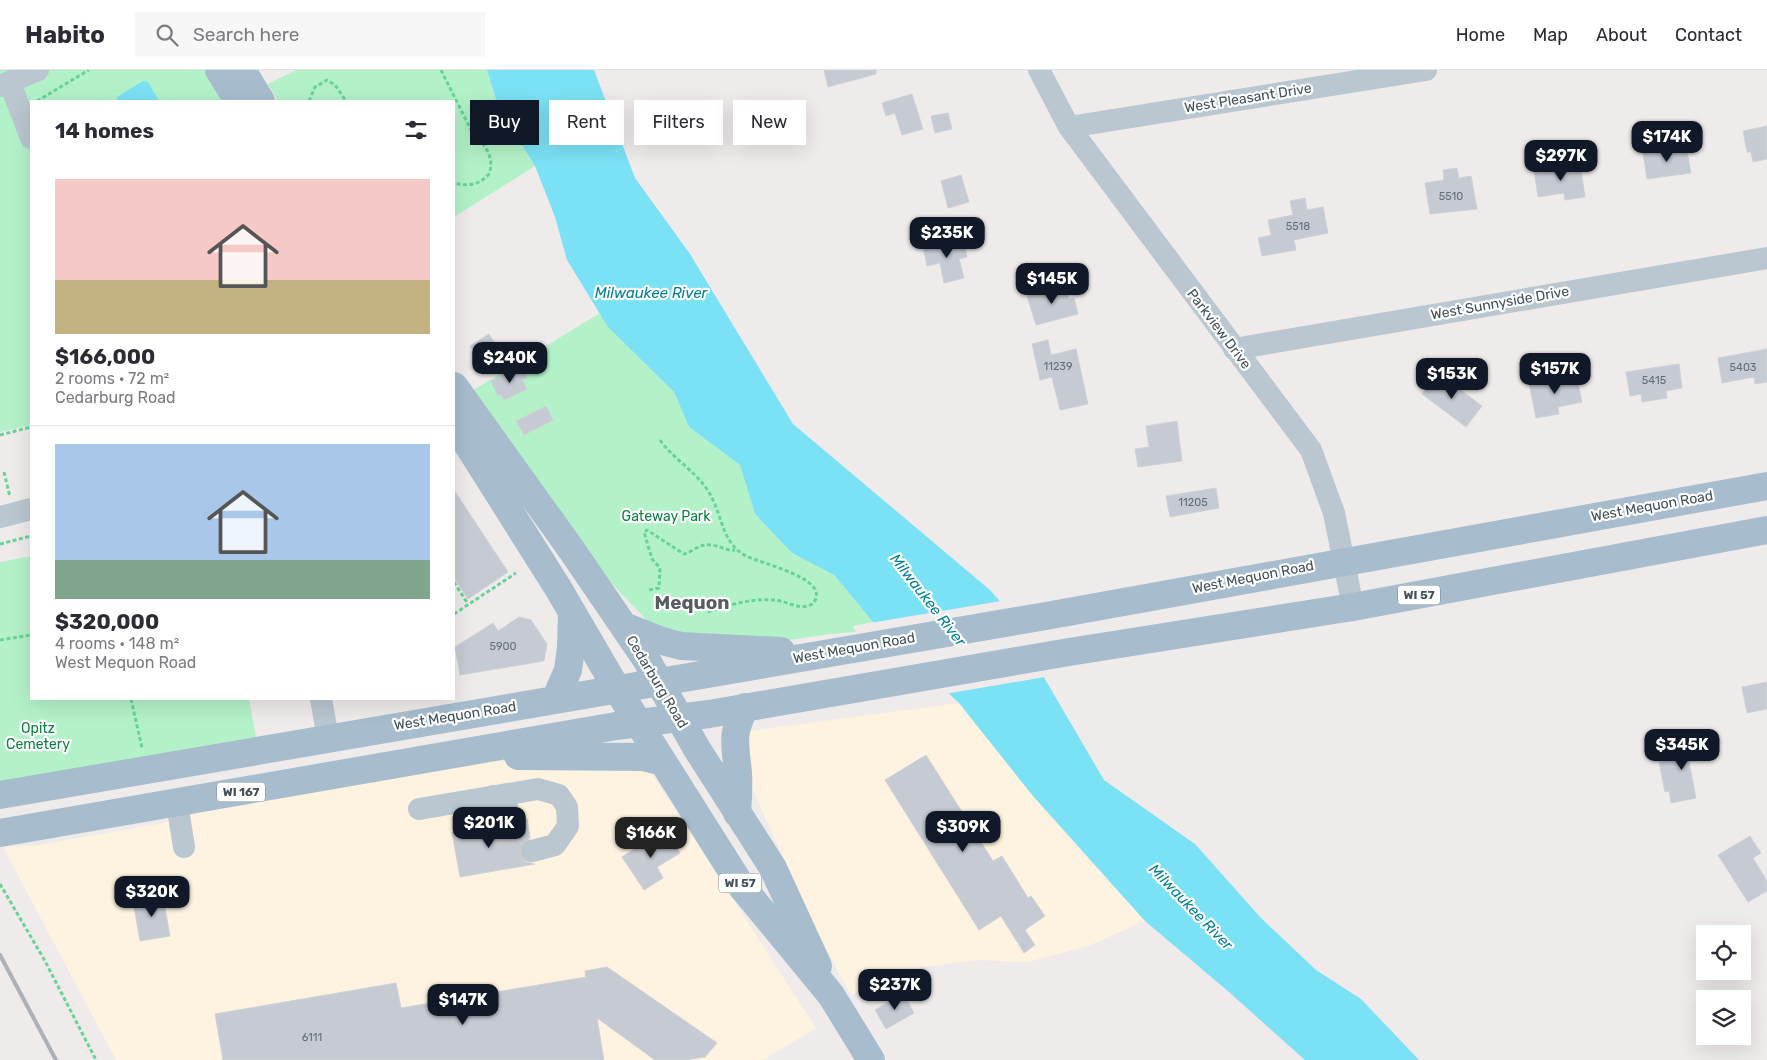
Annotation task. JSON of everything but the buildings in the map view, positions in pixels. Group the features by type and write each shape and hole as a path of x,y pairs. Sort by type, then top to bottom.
{"main road":[{"path":"219,70 237,100"},
{"path":"242,70 260,100"},
{"name":"Cedarburg Road","path":"455,391 463,432 620,695 742,887 831,996 872,1060"},
{"name":"Cedarburg Road","path":"463,432 624,626 737,813 773,868 831,996"},
{"name":"West Mequon Road","path":"0,834 638,723 670,701 817,655 1046,616 1344,560 1767,486"},
{"name":"West Mequon Road","path":"0,795 170,764 555,700 620,695 745,707 1069,652 1352,607 1767,530"},
{"path":"555,700 568,670 572,613"},
{"path":"624,626 662,641 681,646 762,648 817,655"},
{"path":"670,701 702,692 791,677 860,647"},
{"path":"620,695 578,714 500,728 481,740 474,751 520,756 643,757 663,762"},
{"path":"737,813 738,773 734,745 736,729 745,707"},
{"path":"170,764 177,803"}],"street":[{"path":"30,136 5,84 38,70"},
{"name":"Parkview Drive","path":"1039,70 1070,127 1311,450 1334,513 1352,607"},
{"name":"West Pleasant Drive","path":"1070,127 1426,70"},
{"name":"West Sunnyside Drive","path":"1234,349 1767,258"},
{"path":"321,700 328,738"},
{"path":"418,810 538,789 559,795 567,807 568,826 555,845 532,851"},
{"path":"501,795 507,808 508,822"},
{"path":"177,803 184,847"}],"path":[{"path":"38,100 89,70"},
{"path":"441,70 472,134 480,141 491,160 489,174 480,183 473,185 455,183"},
{"path":"309,100 315,86 327,80 335,85 345,100"},
{"path":"0,435 30,427"},
{"path":"660,440 702,482 711,496 727,540 736,550 747,557 769,564 812,583 817,596 809,606 775,600 740,603 708,612"},
{"path":"4,472 14,509"},
{"path":"649,590 659,588 660,568 652,560 644,532 647,530 684,554 701,545 711,545 729,551 736,550"},
{"path":"0,544 30,536"},
{"path":"455,613 516,574"},
{"path":"455,584 468,604"},
{"path":"0,640 30,635"},
{"path":"132,700 142,748"},
{"path":"0,884 45,961 96,1060"}],"shaded area":[{"path":"959,703 1033,796 1145,921 1088,946 1027,962 977,960 907,969 851,995 811,920 748,779 748,731"},
{"path":"487,761 635,762 650,771 816,1028 763,1060 116,1060 3,847 38,845 164,823 212,809"}],"green space":[{"path":"0,70 208,70 225,100 30,100 30,425 0,432"},
{"path":"296,70 487,70 496,100 470,100 470,145 522,145 535,166 455,216 455,100 277,100 268,84"},
{"name":"Gateway Park","path":"600,313 608,327 674,392 689,427 740,465 755,514 792,553 834,575 873,622 853,626 856,632 775,642 656,630 598,569 467,394"},
{"name":"Opitz Cemetery","path":"30,556 30,700 249,700 256,737 0,782 0,562"}],"water":[{"name":"Milwaukee River","path":"487,70 594,70 605,100 549,100 549,145 622,145 635,178 690,254 793,424 990,590 998,599 1104,780 1195,844 1261,918 1316,970 1361,999 1419,1060 1305,1060 1145,921 1033,796 959,703 873,622 834,575 792,553 755,514 740,465 689,427 674,392 608,327 567,260 555,217 535,166 522,145 539,145 539,100 496,100"},
{"path":"143,81 148,82 158,100 116,100 117,97"}],"pier":[{"path":"1001,601 1045,677 945,694 870,623"}],"tunnel":[{"path":"508,822 513,848 532,851"}],"railway":[{"path":"0,955 56,1060"}],"district":[{"name":"Mequon","path":"692,602"}]}
